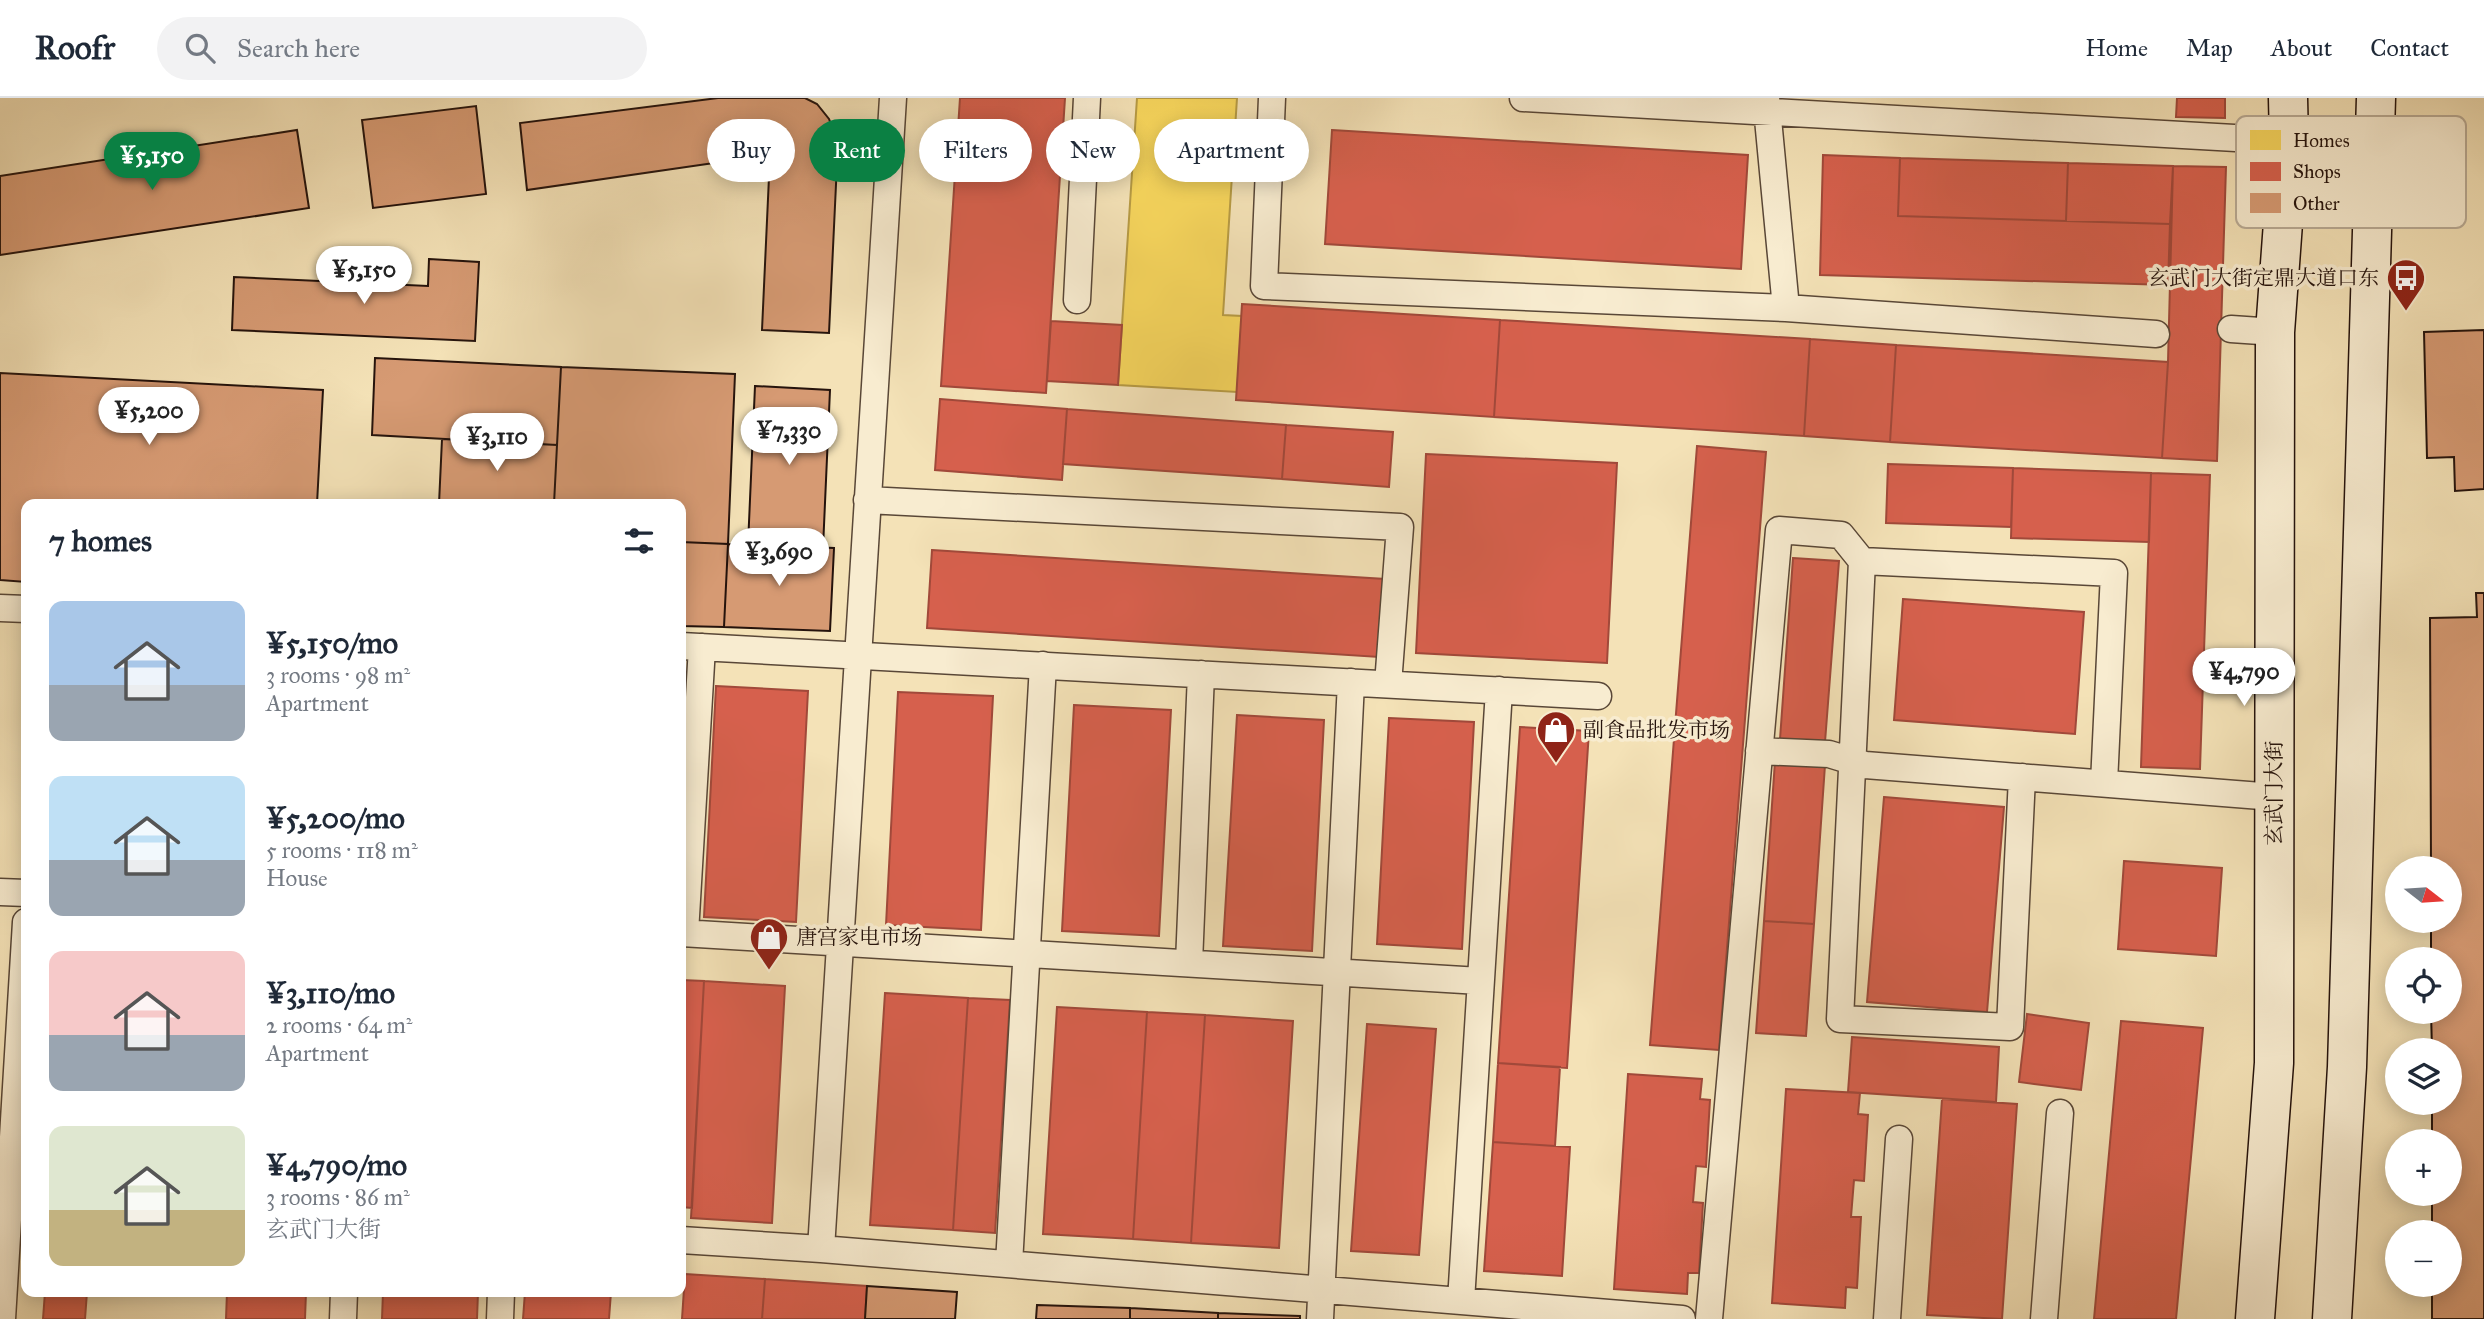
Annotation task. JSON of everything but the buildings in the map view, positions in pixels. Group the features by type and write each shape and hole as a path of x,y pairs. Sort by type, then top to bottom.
{"main road":[{"name":"玄武门大街","path":"2288,98 2288,116"},
{"path":"2375,116 2376,98"},
{"name":"玄武门大街","path":"2255,1319 2274,1063 2275,332 2283,228"},
{"path":"2332,1319 2347,1054 2372,228"}],"lane":[{"path":"821,1249 892,98"},
{"path":"1077,300 1087,98"},
{"path":"1272,98 1264,286 1786,308 2156,334"},
{"path":"1522,98 1767,105 2236,137"},
{"path":"1767,105 1786,308"},
{"path":"2231,329 2275,332"},
{"path":"867,500 1400,527 1388,684"},
{"path":"1709,1319 1779,530 1841,535 1862,561 1840,1019 2010,1027 2022,777"},
{"path":"1862,561 2114,573 2104,783"},
{"path":"0,608 21,609"},
{"path":"686,825 691,646 1598,696"},
{"path":"1009,1264 1043,665"},
{"path":"1189,963 1201,674"},
{"path":"1320,1319 1351,682"},
{"path":"1461,1301 1499,691"},
{"path":"1759,751 1829,754 1865,765 2274,797"},
{"path":"0,892 21,893"},
{"path":"686,933 1480,981"},
{"path":"2,1319 12,1196 21,1020"},
{"path":"2044,1319 2060,1113"},
{"path":"1886,1319 1899,1139"},
{"path":"686,1240 1461,1301 1588,1315 1682,1319"},
{"path":"343,1319 344,1297"},
{"path":"500,1319 502,1297"}],"place":[{"name":"玄武门大街定鼎大道口东","path":"2406,312"},
{"name":"副食品批发市场","path":"1556,764"},
{"name":"唐宫家电市场","path":"769,971"}]}
